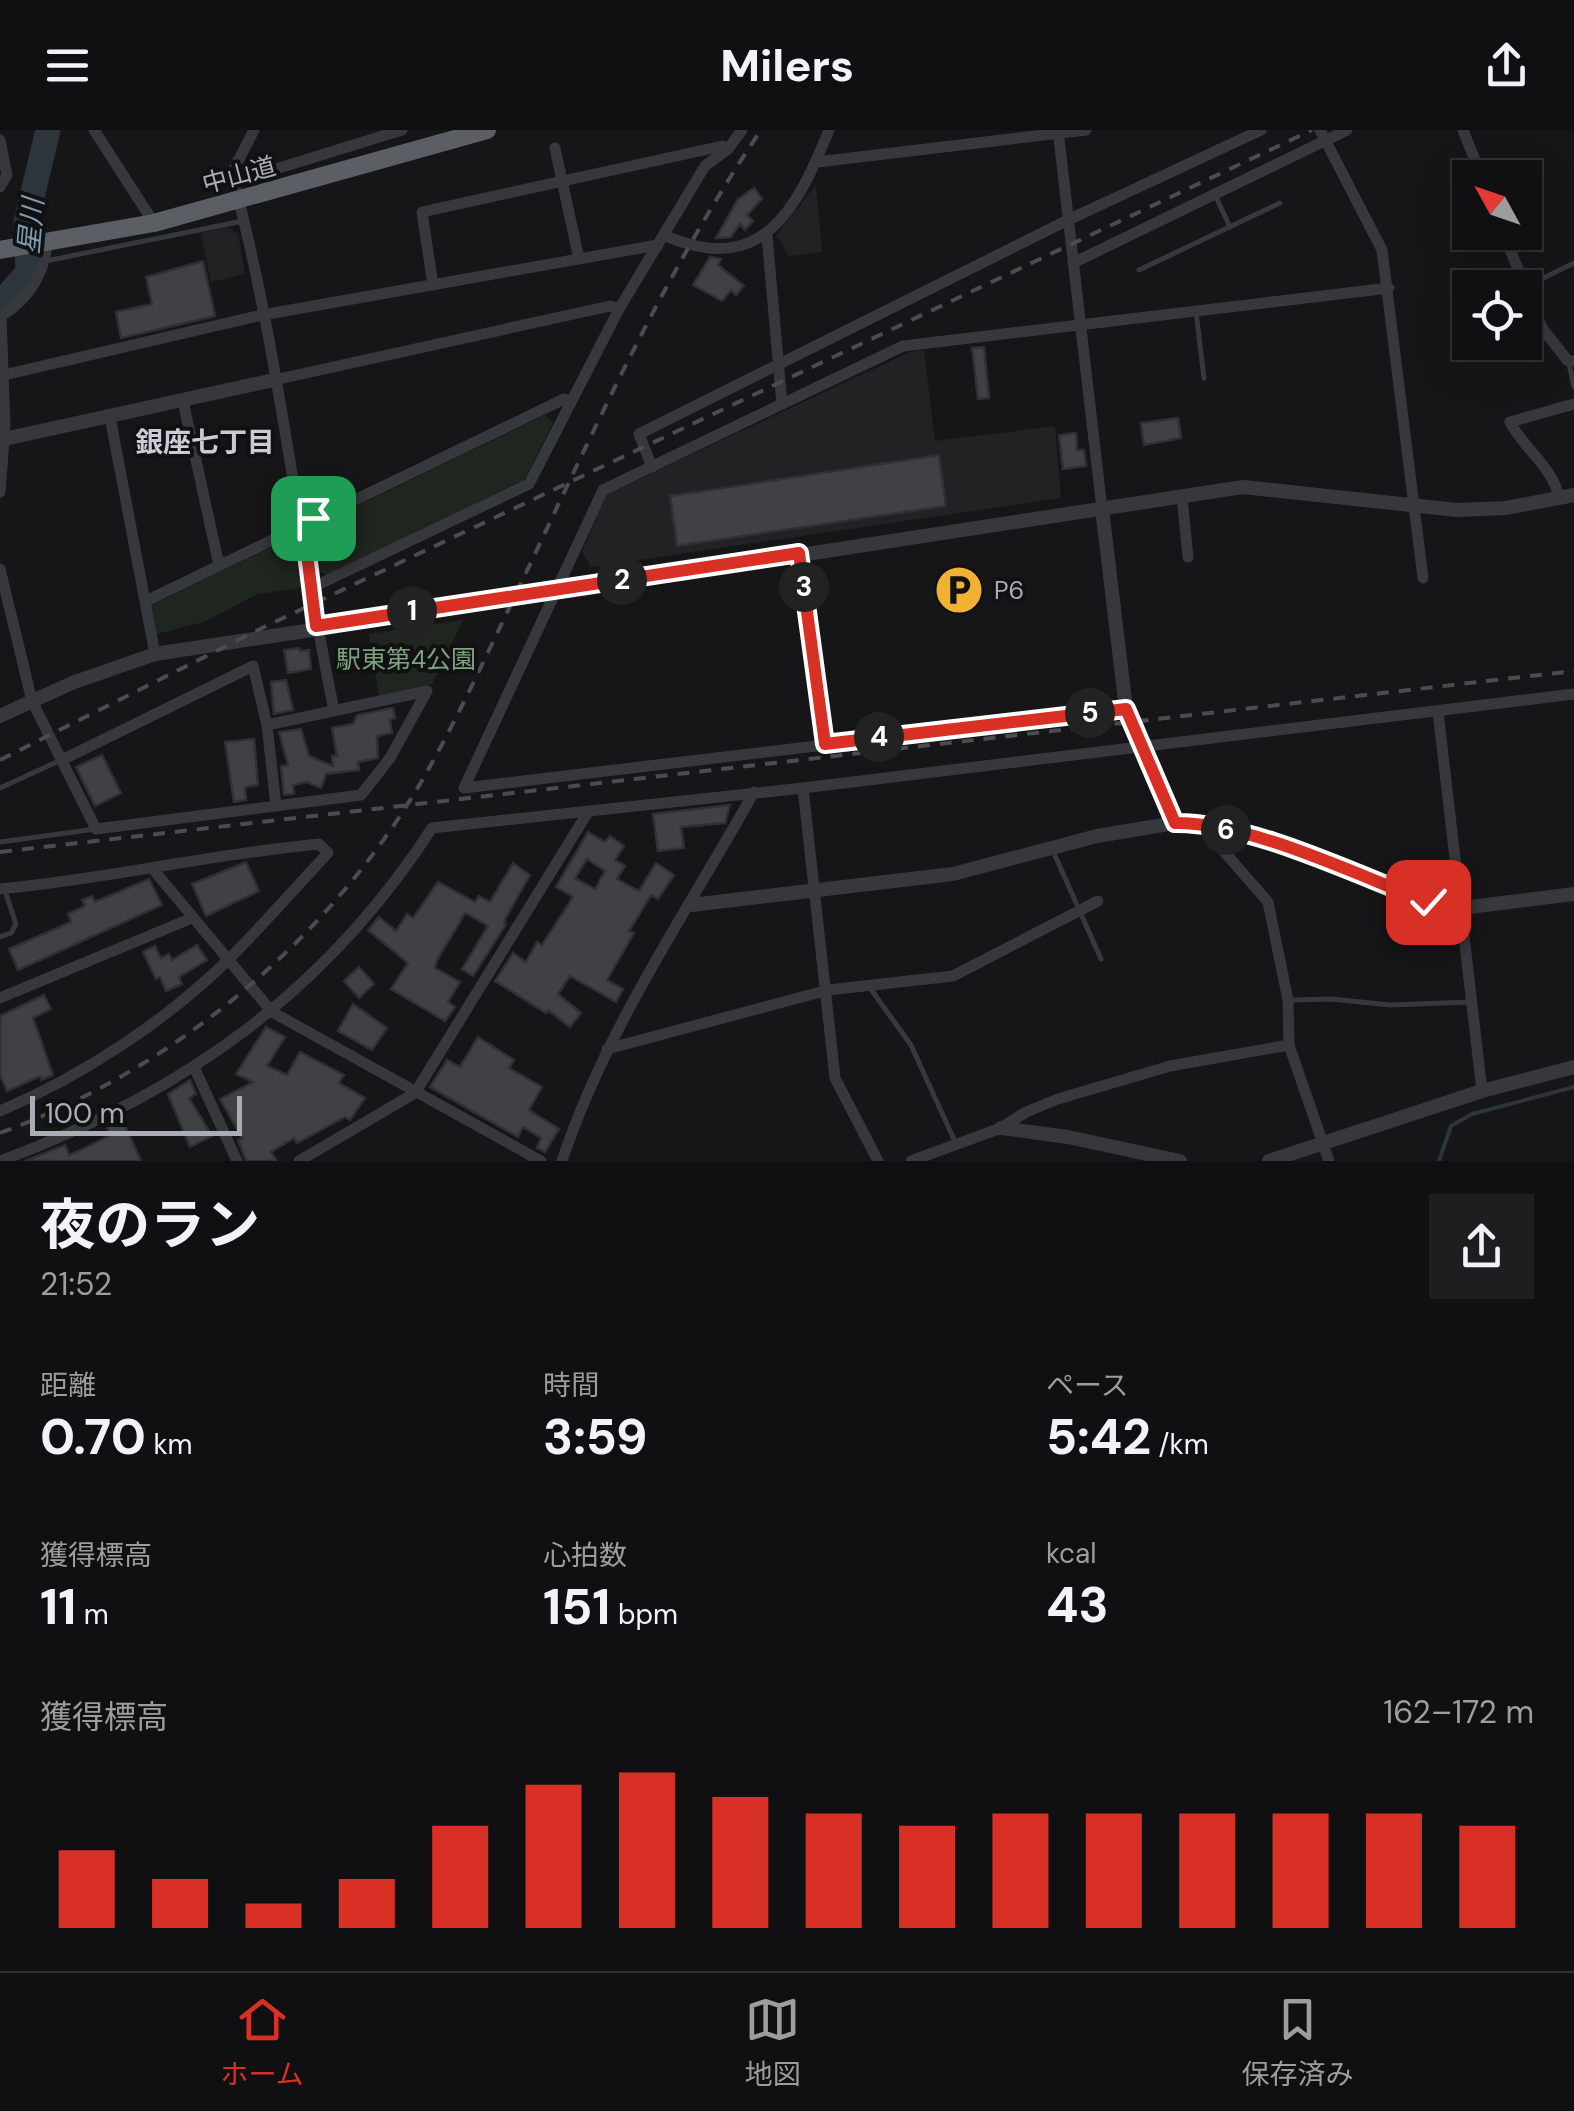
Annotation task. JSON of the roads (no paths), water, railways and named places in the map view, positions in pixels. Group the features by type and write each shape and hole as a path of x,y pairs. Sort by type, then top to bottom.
{"highway":[{"name":"中山道","path":"0,250 49,248 154,223 487,130"}],"street":[{"path":"94,130 154,223"},
{"path":"254,130 236,161 234,182 303,522 316,626 334,710"},
{"path":"234,182 402,130"},
{"path":"310,588 530,484 619,309 660,240 705,166 728,149 742,130"},
{"path":"2,376 262,315 579,259 660,240 692,248 735,246 767,236 794,203 817,162 829,130"},
{"path":"817,162 1086,130"},
{"path":"652,467 639,434 1068,220 1260,130"},
{"path":"1073,263 1216,194 1323,135 1347,130"},
{"path":"1463,130 1475,160"},
{"path":"1058,132 1126,709 1175,823"},
{"path":"1323,135 1382,250 1423,578"},
{"path":"0,140 6,175 0,187"},
{"path":"432,285 422,212 722,146 728,149"},
{"path":"555,148 579,259"},
{"path":"767,236 782,404"},
{"path":"0,492 0,316 14,308 42,273 49,248"},
{"path":"1126,709 464,788 603,490 903,346 1389,288"},
{"path":"2,439 610,306 619,309"},
{"path":"1542,328 1571,361"},
{"path":"148,600 303,522 564,399 570,401"},
{"path":"183,402 219,565"},
{"path":"0,716 155,654 316,626 1243,487 1415,506 1506,508 1566,496 1510,422 1574,404"},
{"path":"110,417 148,600 155,654"},
{"path":"1182,497 1188,556"},
{"path":"799,553 825,744"},
{"path":"0,569 32,701 96,828 362,796 390,758 427,691 267,726"},
{"path":"62,760 254,666 267,726 276,806"},
{"path":"0,1161 38,1147 195,1069 272,1012 348,937 432,828 803,788 1574,694"},
{"path":"1438,712 1482,1091"},
{"path":"803,788 828,990 834,1078 878,1161"},
{"path":"562,1161 583,1097 608,1048 754,792"},
{"path":"299,1161 415,1093 588,812"},
{"path":"691,905 953,874 1096,836 1175,823 1200,824 1314,858 1428,902 1461,908 1574,894"},
{"path":"1200,824 1268,902 1288,1000 1289,1045 1329,1161"},
{"path":"1,1105 84,1069 194,990 228,960 328,852 318,844 242,851 78,882 2,889"},
{"path":"152,868 272,1012 541,1161"},
{"path":"608,1048 828,990 953,976 1098,901"},
{"path":"0,998 192,918"},
{"path":"911,1161 1001,1128 1058,1099 1170,1066 1289,1045"},
{"path":"1270,1161 1482,1091 1574,1067"},
{"path":"195,1069 237,1161"},
{"path":"1001,1128 1068,1137 1180,1161"}],"lane":[{"path":"1216,194 1230,227"},
{"path":"1138,270 1280,204"},
{"path":"49,248 243,220"},
{"path":"1542,279 1574,263"},
{"path":"1196,311 1204,378"},
{"path":"1571,361 1574,387"},
{"path":"0,788 62,760"},
{"path":"0,842 96,828"},
{"path":"1052,848 1102,958"},
{"path":"0,937 16,924 2,889"},
{"path":"868,986 911,1044 956,1145"},
{"path":"1288,1000 1332,998 1390,1005 1472,1002"}],"waterway":[{"name":"星川","path":"0,304 28,272 26,222 48,130"},
{"path":"1439,1161 1451,1126 1472,1114 1574,1087"}],"railway":[{"path":"0,1133 122,1076 235,998 333,903 376,850 414,794 454,722 659,300 761,130"},
{"path":"0,760 260,629 1312,130"},
{"path":"0,852 1574,671"}],"place":[{"name":"P6","path":"959,590"}],"district":[{"name":"銀座七丁目","path":"205,442"}],"park label":[{"name":"駅東第4公園","path":"406,659"}]}
